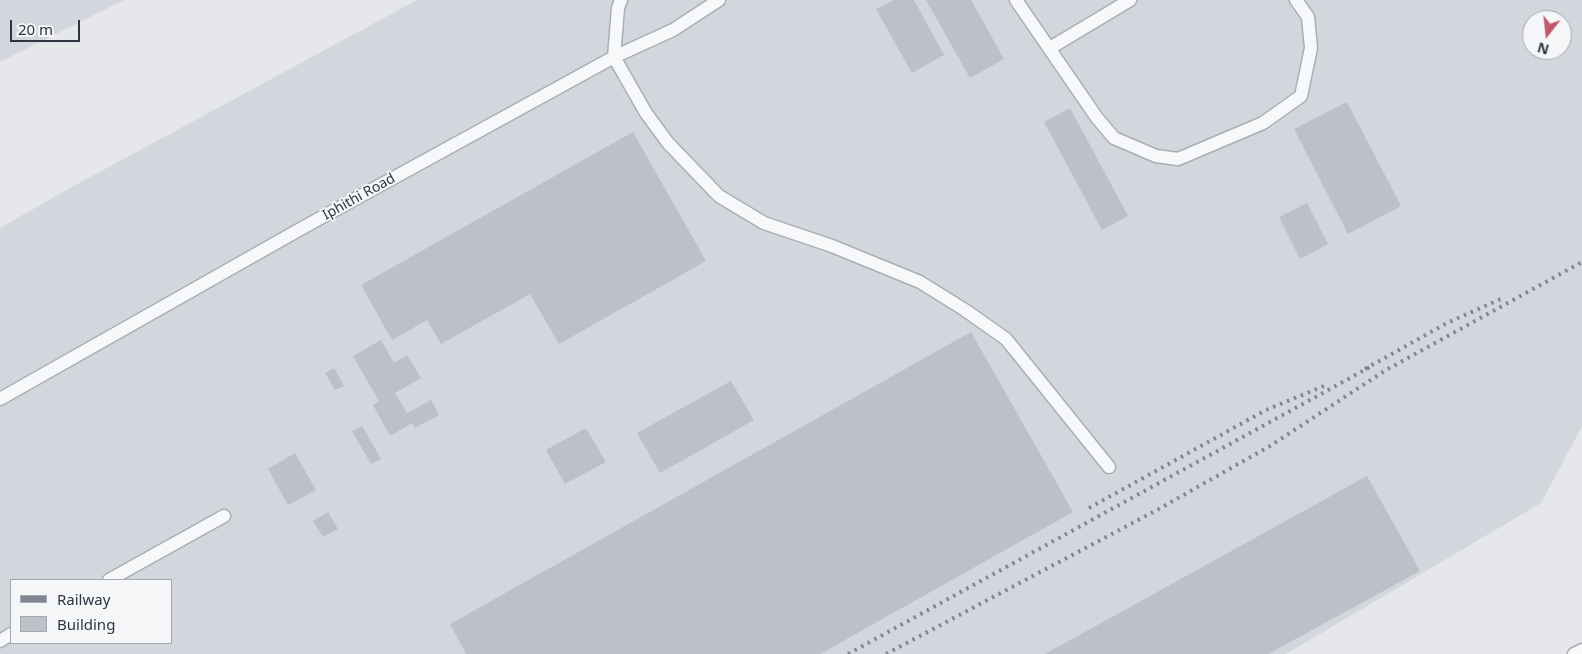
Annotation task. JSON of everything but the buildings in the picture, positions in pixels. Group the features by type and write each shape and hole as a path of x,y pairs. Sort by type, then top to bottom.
{"lane":[{"path":"621,0 618,8 614,57 646,113 668,143 719,196 764,223 832,246 920,282 965,310 1006,340 1109,467"},
{"name":"Iphithi Road","path":"0,399 304,227 614,57 673,30 719,0"},
{"path":"1016,0 1114,138 1156,156 1178,159 1263,123 1302,96 1310,48 1308,17 1296,0"},
{"path":"1050,48 1130,0"},
{"path":"111,579 224,516"},
{"path":"1574,654 1582,650"}],"shaded area":[{"path":"0,0 124,0 0,62"},
{"path":"417,0 1582,0 1582,426 1541,503 1286,654 0,654 0,228 70,188"}],"railway":[{"path":"886,654 1157,510 1270,446 1386,370 1582,262"},
{"path":"1365,369 1447,323 1503,298"},
{"path":"848,654 1370,367"},
{"path":"1089,508 1266,410 1324,386"}]}
